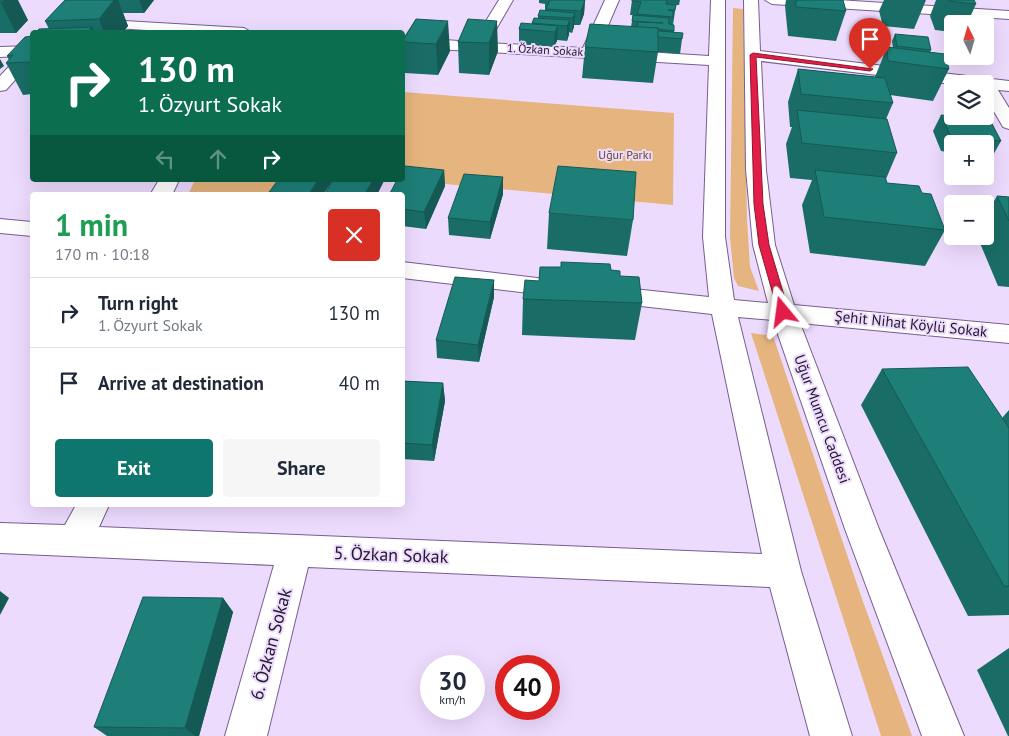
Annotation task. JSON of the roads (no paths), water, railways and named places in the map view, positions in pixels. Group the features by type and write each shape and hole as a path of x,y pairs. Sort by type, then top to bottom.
{"street":[{"path":"478,46 506,0"},
{"path":"588,53 612,0"},
{"path":"718,0 714,238 723,308 783,571 831,736"},
{"name":"Uğur Mumcu Caddesi","path":"751,0 759,204 764,245 783,312 862,529 943,736"},
{"path":"772,0 961,6 1009,15"},
{"path":"71,22 209,30"},
{"name":"1. Özkan Sokak","path":"405,42 717,61"},
{"path":"0,52 30,51"},
{"path":"0,86 30,53"},
{"path":"753,55 944,78"},
{"path":"994,84 1009,86"},
{"path":"994,97 1009,122"},
{"path":"0,226 30,229"},
{"name":"Şehit Nihat Köylü Sokak","path":"405,270 723,308 1009,334"},
{"path":"75,542 92,507"},
{"name":"5. Özkan Sokak","path":"0,538 783,571"},
{"name":"6. Özkan Sokak","path":"246,736 295,551"}],"park label":[{"name":"Uğur Parkı","path":"625,155"}]}
